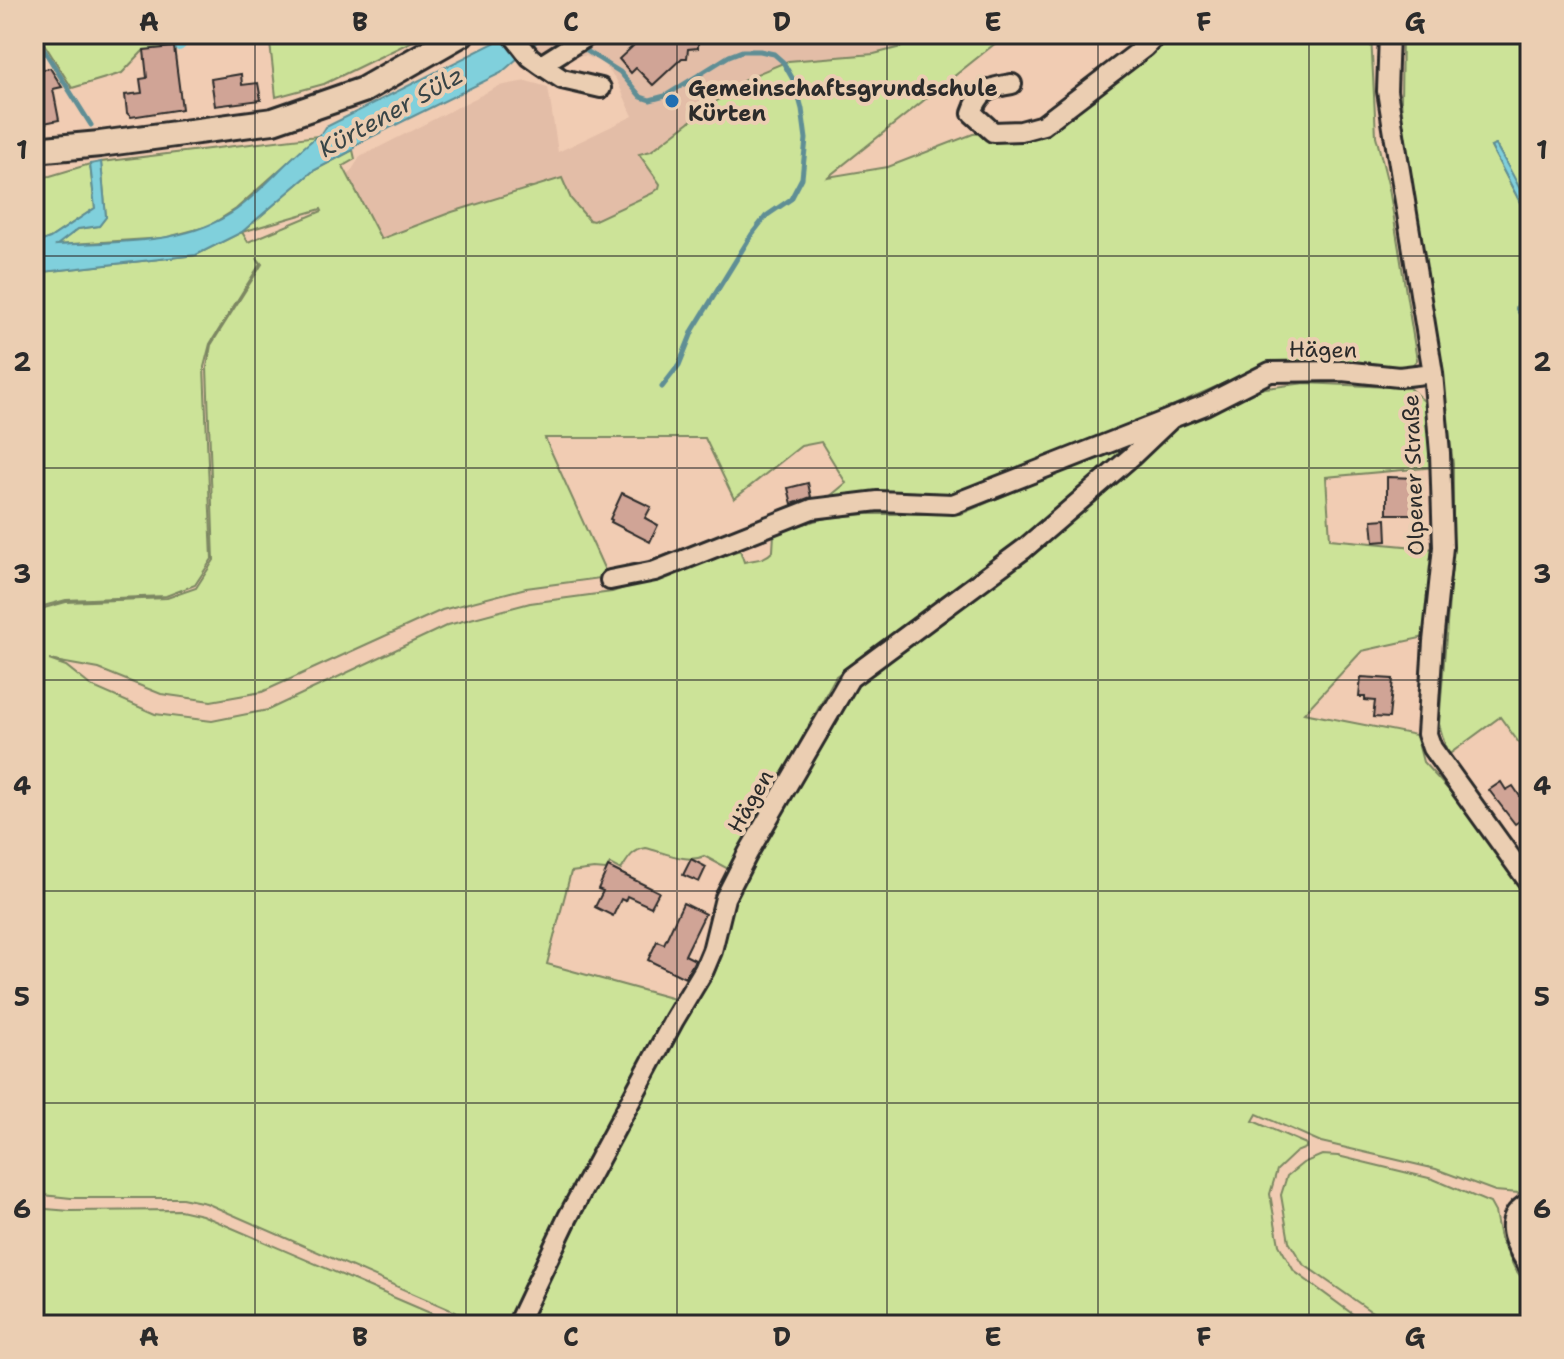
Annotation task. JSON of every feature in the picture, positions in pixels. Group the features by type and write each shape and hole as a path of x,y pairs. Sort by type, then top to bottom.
{"main road":[{"path":"34,150 273,121 363,90 461,34"}],"street":[{"path":"512,34 562,79 601,88"},
{"path":"540,61 590,34"},
{"path":"1012,84 998,86 977,99 972,113 993,132 1021,131 1043,125 1158,34"},
{"name":"Olpener Straße","path":"1389,34 1387,91 1433,373 1440,453 1443,547 1427,734 1432,748 1530,884"},
{"name":"Hägen","path":"610,580 655,571 812,509 878,501 953,504 1205,405 1270,372 1342,371 1399,377 1433,373"},
{"name":"Hägen","path":"518,1325 568,1217 704,970 725,898 850,678 1024,549 1173,417"},
{"path":"1523,1207 1511,1222 1512,1234 1530,1268"}],"shaded area":[{"path":"550,34 928,34 901,47 874,54 788,61 651,151 639,154 660,184 659,188 593,221 571,199 561,178 452,212 381,240 348,176 360,157 499,86 526,81 548,87 558,152 633,116 616,79 598,61 586,56 573,56 553,66 534,44"}],"green space":[{"path":"38,34 167,34 174,47 143,51 122,73 72,88"},
{"path":"269,34 427,34 324,84 276,97"},
{"path":"928,34 1007,34 828,177 888,167 973,134 1037,128 1062,119 1173,34 1371,34 1376,136 1389,188 1417,360 1406,372 1305,367 1247,373 977,492 938,500 822,503 846,483 821,442 801,446 734,499 705,438 545,438 608,577 526,588 442,610 262,692 211,701 161,694 99,669 49,660 66,666 91,686 155,714 212,721 268,710 448,625 530,603 612,592 740,550 744,562 759,559 773,551 774,534 825,518 867,514 961,514 1154,431 951,600 836,676 730,870 704,856 683,858 646,848 634,853 621,870 610,864 606,870 571,872 547,964 678,1000 514,1325 485,1325 206,1203 182,1198 71,1198 34,1194 34,640 44,608 66,602 167,598 196,588 214,560 207,367 211,345 262,264 257,258 260,264 210,344 204,367 212,559 195,585 166,596 66,600 43,606 34,634 34,273 196,255 242,232 313,171 353,150 355,159 343,166 381,239 452,212 562,178 571,199 593,221 659,188 660,184 639,154 651,151 747,78 788,61 874,54 901,47","holes":["321,209 248,242 242,232"]},
{"path":"1402,34 1530,34 1530,241 1527,205 1496,145 1491,147 1522,206 1527,264 1516,309 1530,330 1530,758 1500,717 1448,755 1439,724 1453,550 1453,464 1442,371 1404,134"},
{"path":"317,136 236,209 209,226 164,238 56,245 78,229 99,226 106,217 101,162"},
{"path":"90,164 95,208 50,238 34,244 34,177 50,176"},
{"path":"1305,383 1409,388 1424,401 1435,467 1326,477 1330,539 1436,549 1425,637 1362,651 1304,713 1416,735 1423,762 1457,799 1530,902 1530,1191 1495,1191 1436,1169 1321,1142 1257,1114 1253,1121 1306,1144 1306,1148 1296,1152 1277,1170 1270,1194 1279,1245 1294,1271 1362,1321 1359,1325 532,1325 531,1321 561,1254 711,973 737,890 841,699 864,673 957,608 1192,415 1251,390"},
{"path":"1322,1155 1338,1156 1433,1179 1490,1203 1500,1238 1515,1269 1530,1289 1530,1325 1396,1325 1303,1264 1289,1242 1281,1195 1287,1176 1303,1163"},
{"path":"34,1208 70,1211 180,1210 202,1215 458,1325 34,1325"}],"water":[{"name":"Kürtener Sülz","path":"508,34 550,34 501,73 355,145 353,150 313,171 242,232 196,255 34,273 34,244 50,238 95,208 90,164 101,162 106,217 99,226 78,229 57,245 150,240 195,230 236,210 326,127"},
{"path":"1496,145 1527,207 1530,258 1522,308 1530,320 1530,330 1516,309 1527,264 1522,206 1491,147"}],"building":[{"path":"646,34 698,34 698,48 688,49 687,58 682,58 653,85 636,68 631,73 619,59"},
{"path":"174,47 182,109 131,117 127,113 125,95 142,93 140,79 147,78 144,50"},
{"path":"50,68 62,87 53,89 59,120 34,125 34,71"},
{"path":"241,74 242,85 258,83 261,100 215,106 211,79"},
{"path":"1387,477 1418,478 1417,514 1387,514"},
{"path":"808,483 811,497 792,504 788,488"},
{"path":"622,493 651,507 645,518 658,525 650,542 611,522"},
{"path":"1386,519 1387,541 1374,542 1372,520"},
{"path":"1361,677 1393,679 1389,718 1373,717 1375,701 1359,697"},
{"path":"1501,782 1506,790 1513,786 1530,811 1515,824 1489,790"},
{"path":"691,859 706,867 699,882 683,875"},
{"path":"608,867 659,892 651,907 627,896 625,901 621,899 613,916 595,907 603,891 598,889"},
{"path":"683,903 705,914 685,955 695,960 685,978 648,960 657,941 664,944"}],"waterway":[{"path":"34,34 91,125"},
{"path":"174,34 178,42"},
{"path":"582,48 620,72 641,97 650,100 665,96 742,51 774,54 783,62 795,83 802,109 806,139 802,178 791,199 766,216 752,234 693,330 679,365 662,387"}],"place":[{"name":"Gemeinschaftsgrundschule Kürten","path":"672,101"}]}
